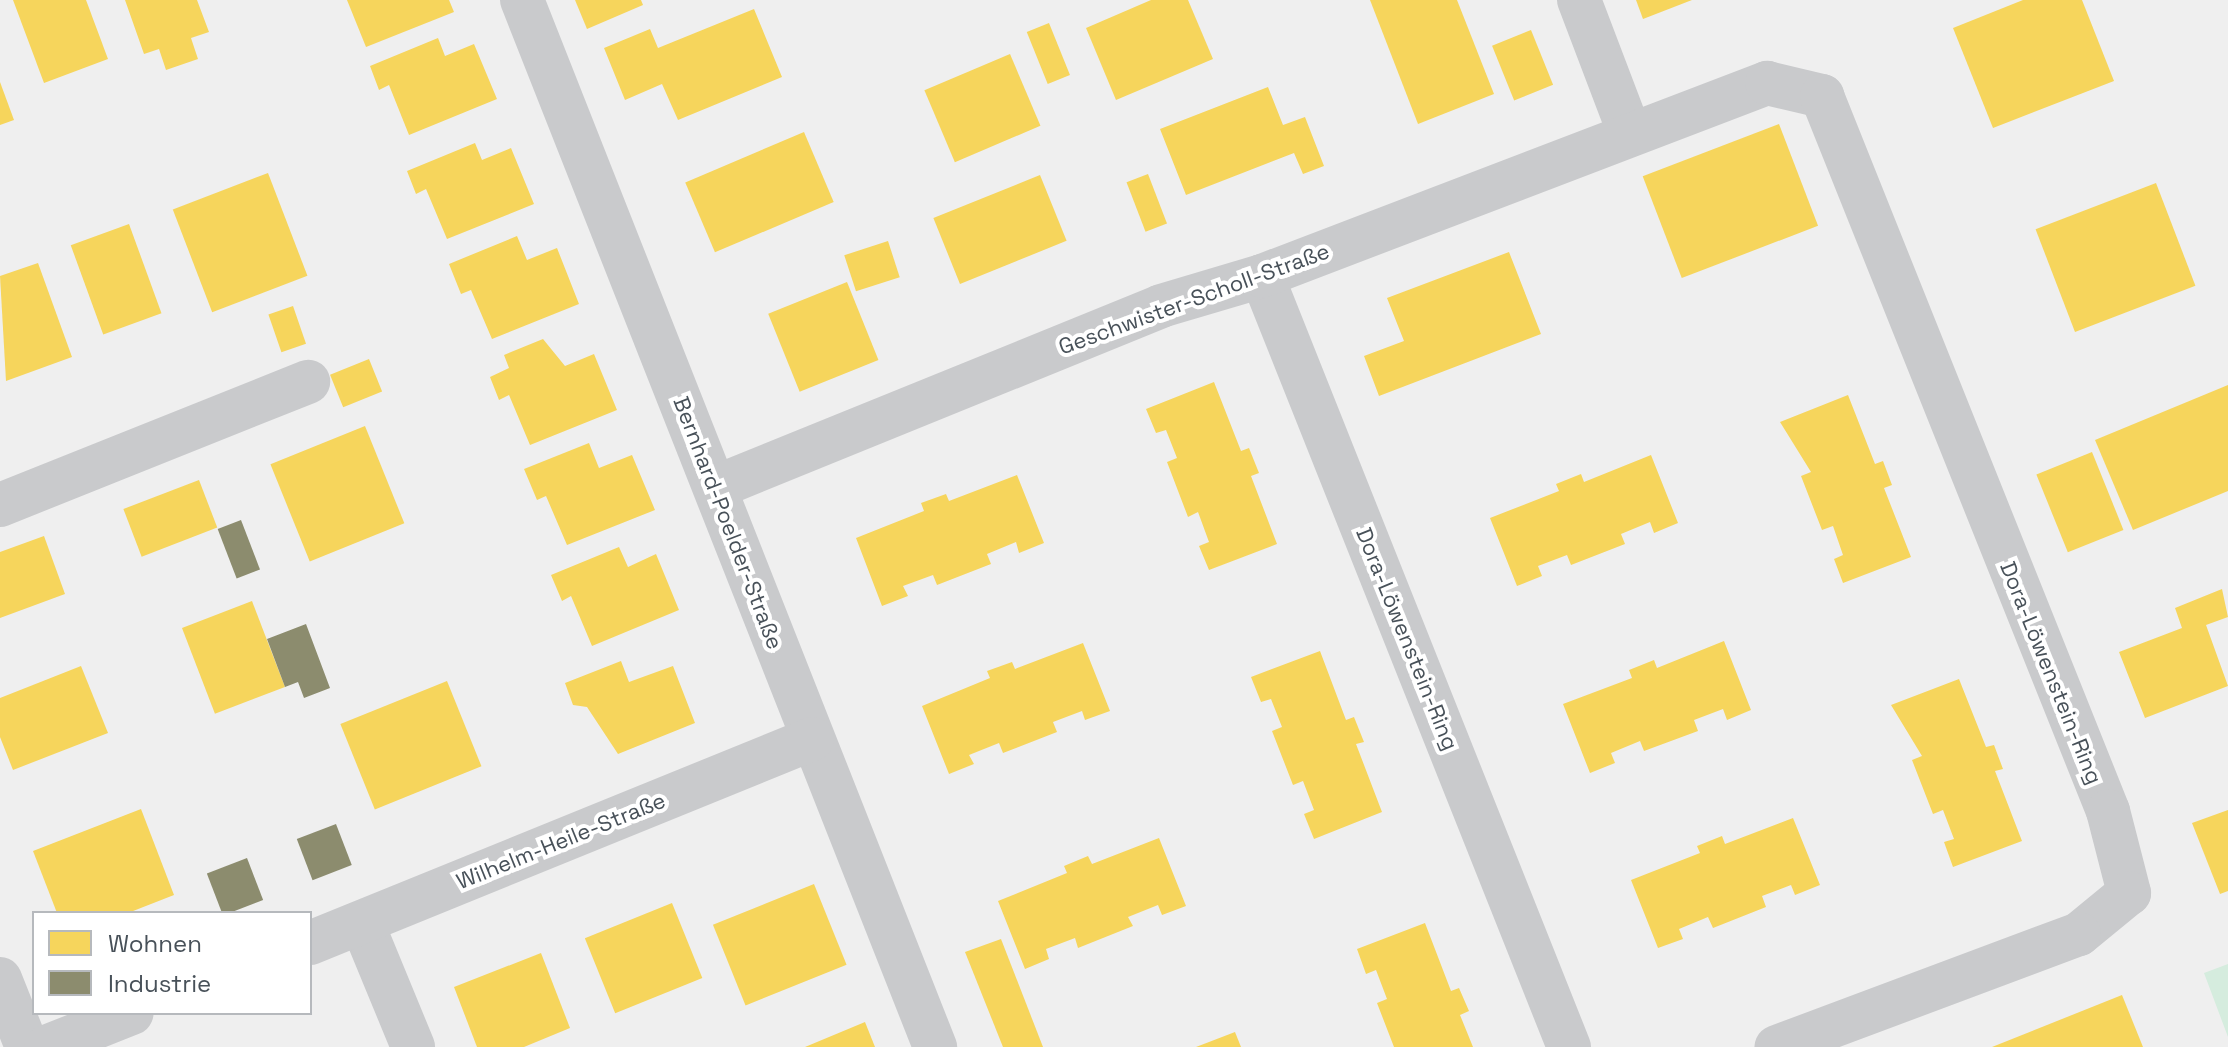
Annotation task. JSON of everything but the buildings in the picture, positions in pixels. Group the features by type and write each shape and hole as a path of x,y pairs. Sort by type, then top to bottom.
{"street":[{"name":"Bernhard-Poelder-Straße","path":"522,0 935,1047"},
{"path":"1579,0 1630,134"},
{"name":"Geschwister-Scholl-Straße","path":"716,487 1161,306 1262,276 1767,83 1822,96"},
{"name":"Dora-Löwenstein-Ring","path":"1776,1047 2079,934 2129,893 2108,811 1822,96"},
{"name":"Dora-Löwenstein-Ring","path":"1262,276 1569,1047"},
{"path":"0,505 308,382"},
{"name":"Wilhelm-Heile-Straße","path":"312,942 812,739"},
{"path":"362,923 413,1047"},
{"path":"0,979 27,1047"},
{"path":"46,1047 127,1015"}],"green space":[{"path":"2228,964 2228,1037 2204,973"}]}
